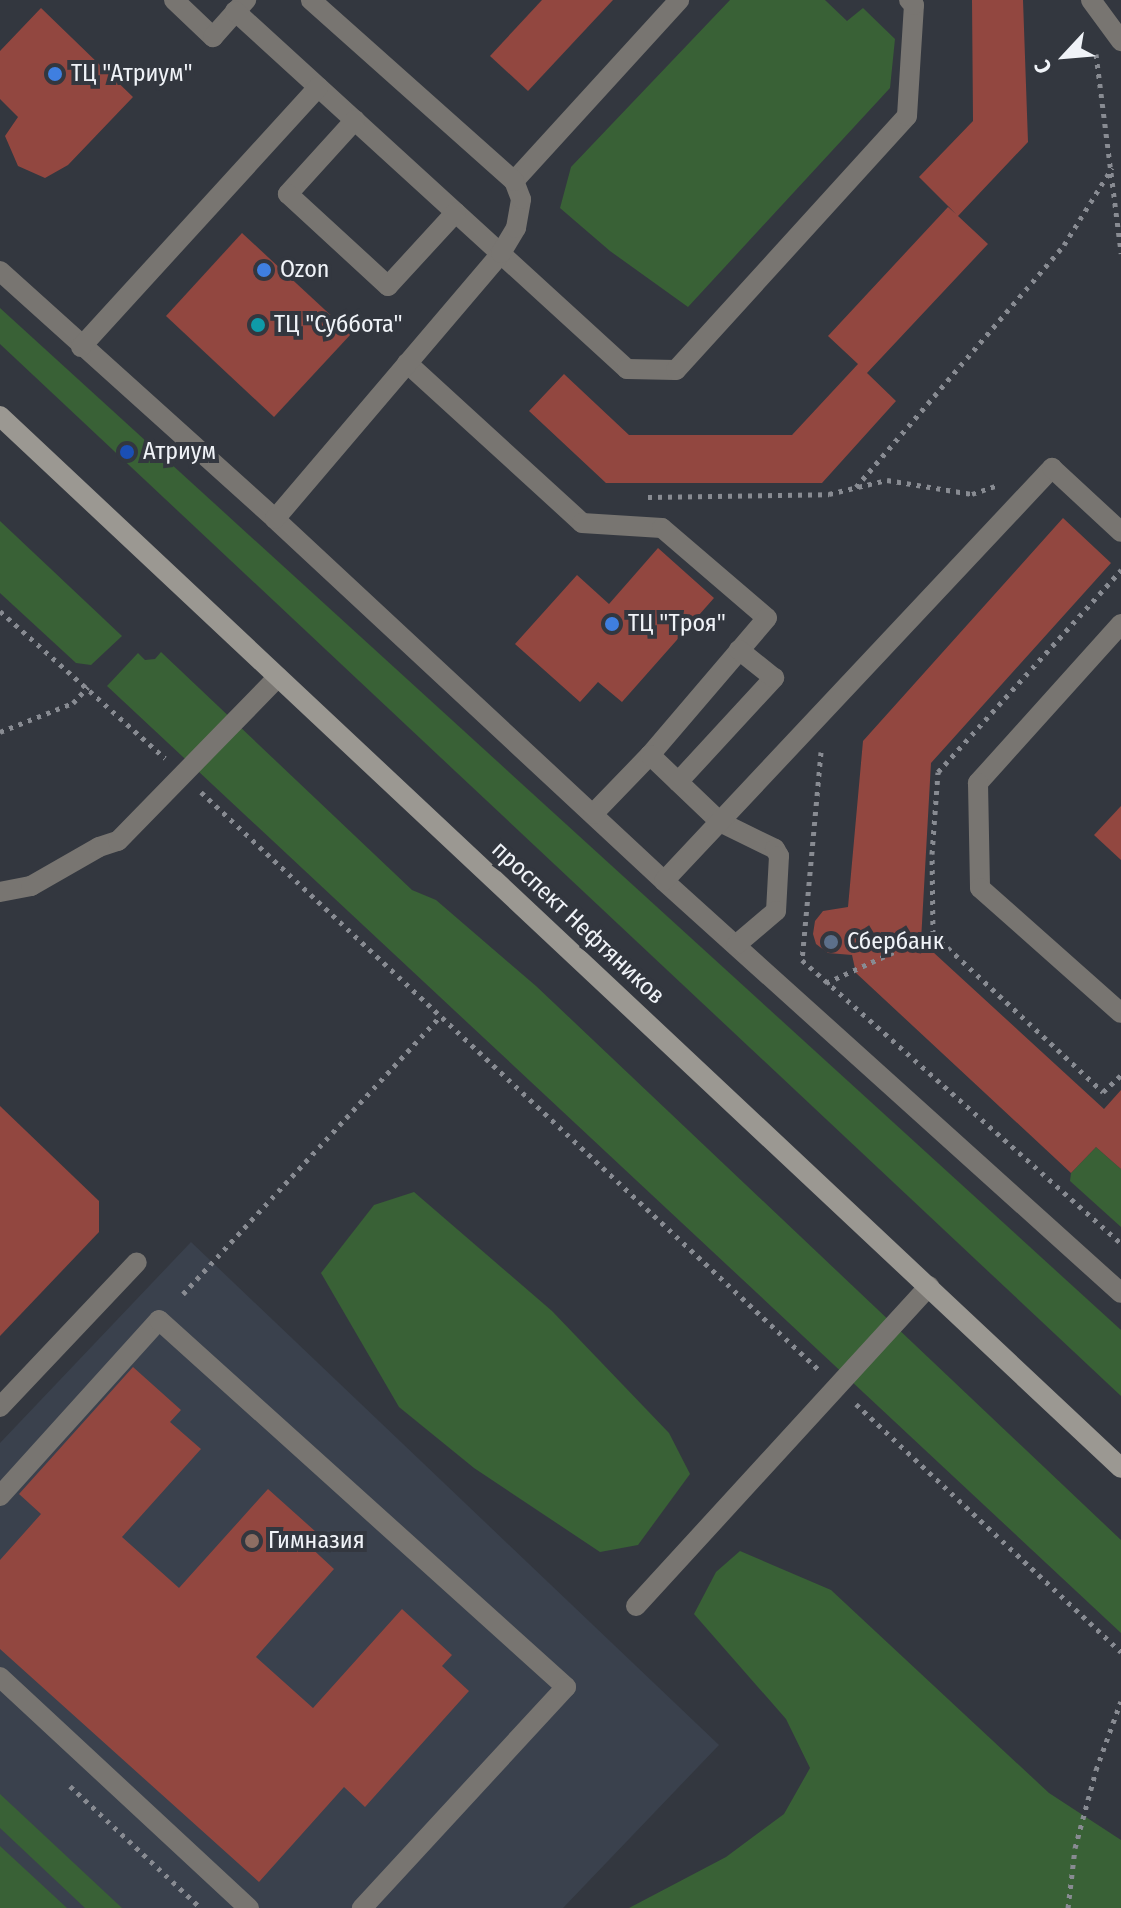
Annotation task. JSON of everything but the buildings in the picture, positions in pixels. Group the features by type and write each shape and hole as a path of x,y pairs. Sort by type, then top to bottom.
{"main road":[{"name":"проспект Нефтяников","path":"0,416 1121,1468"}],"lane":[{"path":"174,0 213,37 241,6 318,87 627,369 676,370 907,116 914,5 909,0"},
{"path":"275,519 501,253 516,228 521,199 514,181 311,0"},
{"path":"514,181 679,0"},
{"path":"1091,0 1121,41"},
{"path":"81,347 318,87"},
{"path":"355,120 288,194 388,286 456,212"},
{"path":"0,271 275,519 664,881 1121,1293"},
{"path":"407,363 582,523 662,528 767,618 650,755 593,814"},
{"path":"664,881 1052,468 1121,532"},
{"path":"1121,624 978,783 980,888 1121,1013"},
{"path":"678,782 774,678 739,650"},
{"path":"0,892 31,886 99,847 118,841 278,677"},
{"path":"650,755 720,822 766,844 779,856 776,911 736,945"},
{"path":"0,1407 137,1262"},
{"path":"636,1606 929,1286"},
{"path":"0,1496 159,1320 566,1687 362,1908"},
{"path":"0,1677 249,1908"}],"path":[{"path":"1094,41 1121,253"},
{"path":"856,487 1064,245 1112,168"},
{"path":"641,498 829,494 887,480 972,494 1052,468"},
{"path":"0,611 183,775 1121,1652"},
{"path":"0,732 73,703 88,687"},
{"path":"822,749 802,960 1121,1243"},
{"path":"826,983 933,934 1103,1092 1121,1075"},
{"path":"183,1294 441,1015"},
{"path":"1068,1908 1075,1848 1096,1770 1121,1701"},
{"path":"70,1786 201,1908"}],"shaded area":[{"name":"Гимназия","path":"191,1242 719,1745 563,1908 0,1908 0,1443"}],"green space":[{"path":"730,0 825,0 847,21 863,8 895,39 890,88 688,307 610,251 560,208 571,167"},
{"path":"0,308 1121,1330 1121,1396 0,344"},
{"path":"0,521 122,636 91,665 76,663 0,593"},
{"path":"161,652 412,890 436,900 536,986 1121,1540 1121,1633 107,686 138,653 145,660 155,659"},
{"path":"1096,1147 1121,1169 1121,1227 1070,1181 1071,1173"},
{"path":"414,1192 552,1311 669,1433 690,1474 638,1545 600,1552 474,1468 399,1407 321,1273 374,1205"},
{"path":"740,1551 831,1590 1049,1793 1121,1840 1121,1908 629,1908 726,1857 784,1814 810,1768 786,1719 694,1614 716,1572"},
{"path":"0,1794 122,1908 85,1908 0,1828"},
{"path":"0,1846 67,1908 0,1908"}],"place":[{"name":"ТЦ \"Атриум\"","path":"55,74"},
{"name":"Ozon","path":"264,270"},
{"name":"ТЦ \"Суббота\"","path":"258,325"},
{"name":"Атриум","path":"127,452"},
{"name":"ТЦ \"Троя\"","path":"612,624"},
{"name":"Сбербанк","path":"831,942"},
{"name":"Гимназия","path":"252,1541"}]}
